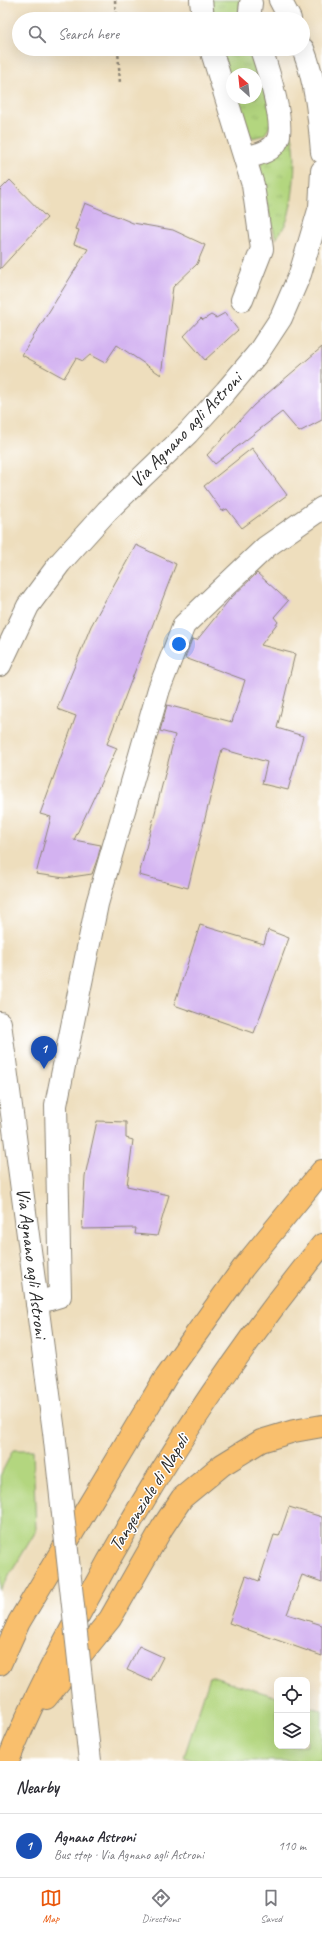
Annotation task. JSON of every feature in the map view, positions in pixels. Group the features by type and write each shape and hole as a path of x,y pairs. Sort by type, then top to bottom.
{"highway":[{"path":"0,1664 19,1622 167,1375 243,1268 322,1171"},
{"name":"Tangenziale di Napoli","path":"8,1761 19,1732 62,1646 122,1536 199,1413 288,1287 322,1245"},
{"path":"19,1732 110,1619 162,1528 182,1498 222,1465 261,1441 294,1431 322,1426"}],"street":[{"path":"201,0 202,12"},
{"path":"280,0 286,12"},
{"path":"213,56 252,185 262,249 242,300"},
{"path":"244,158 266,152 278,140 280,124 268,69 263,56"},
{"path":"306,56 311,69 319,113 322,152"},
{"name":"Via Agnano agli Astroni","path":"0,665 28,606 60,563 107,511 188,433 217,401 258,353 281,318 300,274 320,207 322,171"},
{"path":"37,1303 60,1296 56,1105 97,904 159,689 184,625 266,547 322,508"},
{"name":"Via Agnano agli Astroni","path":"0,1023 54,1432 90,1761"}],"path":[{"path":"115,0 116,12"},
{"path":"118,56 120,84"}],"green space":[{"path":"209,0 240,0 239,12 212,12"},
{"path":"222,56 256,56 259,68 226,68 226,70"},
{"path":"262,78 274,121 264,135 253,138 241,124 236,104 262,104"},
{"path":"286,134 291,134 295,152 293,192 289,215 276,239 259,174 261,164"},
{"path":"13,1450 33,1450 36,1531 0,1591 0,1476"},
{"path":"210,1676 274,1696 274,1749 310,1749 310,1707 322,1711 322,1761 196,1761 184,1757"}],"building":[{"path":"10,180 47,218 0,269 0,190"},
{"path":"85,203 133,223 173,230 205,245 197,264 173,287 161,375 117,345 105,363 90,355 83,361 76,358 64,378 22,355 88,249 74,244 79,230 75,229"},
{"path":"225,313 238,330 205,360 184,336 201,318 203,320 211,315 216,318"},
{"path":"322,347 322,420 299,432 282,412 215,464 207,455 254,405"},
{"path":"252,448 287,495 242,528 227,509 222,511 204,486"},
{"path":"136,545 176,564 107,744 117,748 74,840 101,845 98,857 92,874 65,878 36,874 51,817 40,814 76,716 57,709 91,626"},
{"path":"257,573 288,601 274,617 278,622 261,645 295,654 277,728 303,736 288,790 262,784 267,762 222,749 188,888 139,875 175,735 160,731 167,705 232,722 245,680 185,658 192,639 197,640 229,600"},
{"path":"200,925 264,944 268,930 289,938 254,1033 174,1005"},
{"path":"97,1121 126,1122 126,1138 133,1140 127,1186 169,1195 157,1236 135,1234 136,1228 82,1229 85,1176"},
{"path":"289,1507 322,1517 322,1582 302,1575 287,1614 322,1625 322,1656 229,1623 246,1576 259,1581 274,1535 279,1536"},
{"path":"139,1646 163,1657 151,1681 127,1670"}],"place":[{"name":"Agnano Astroni","path":"44,1069"}]}
